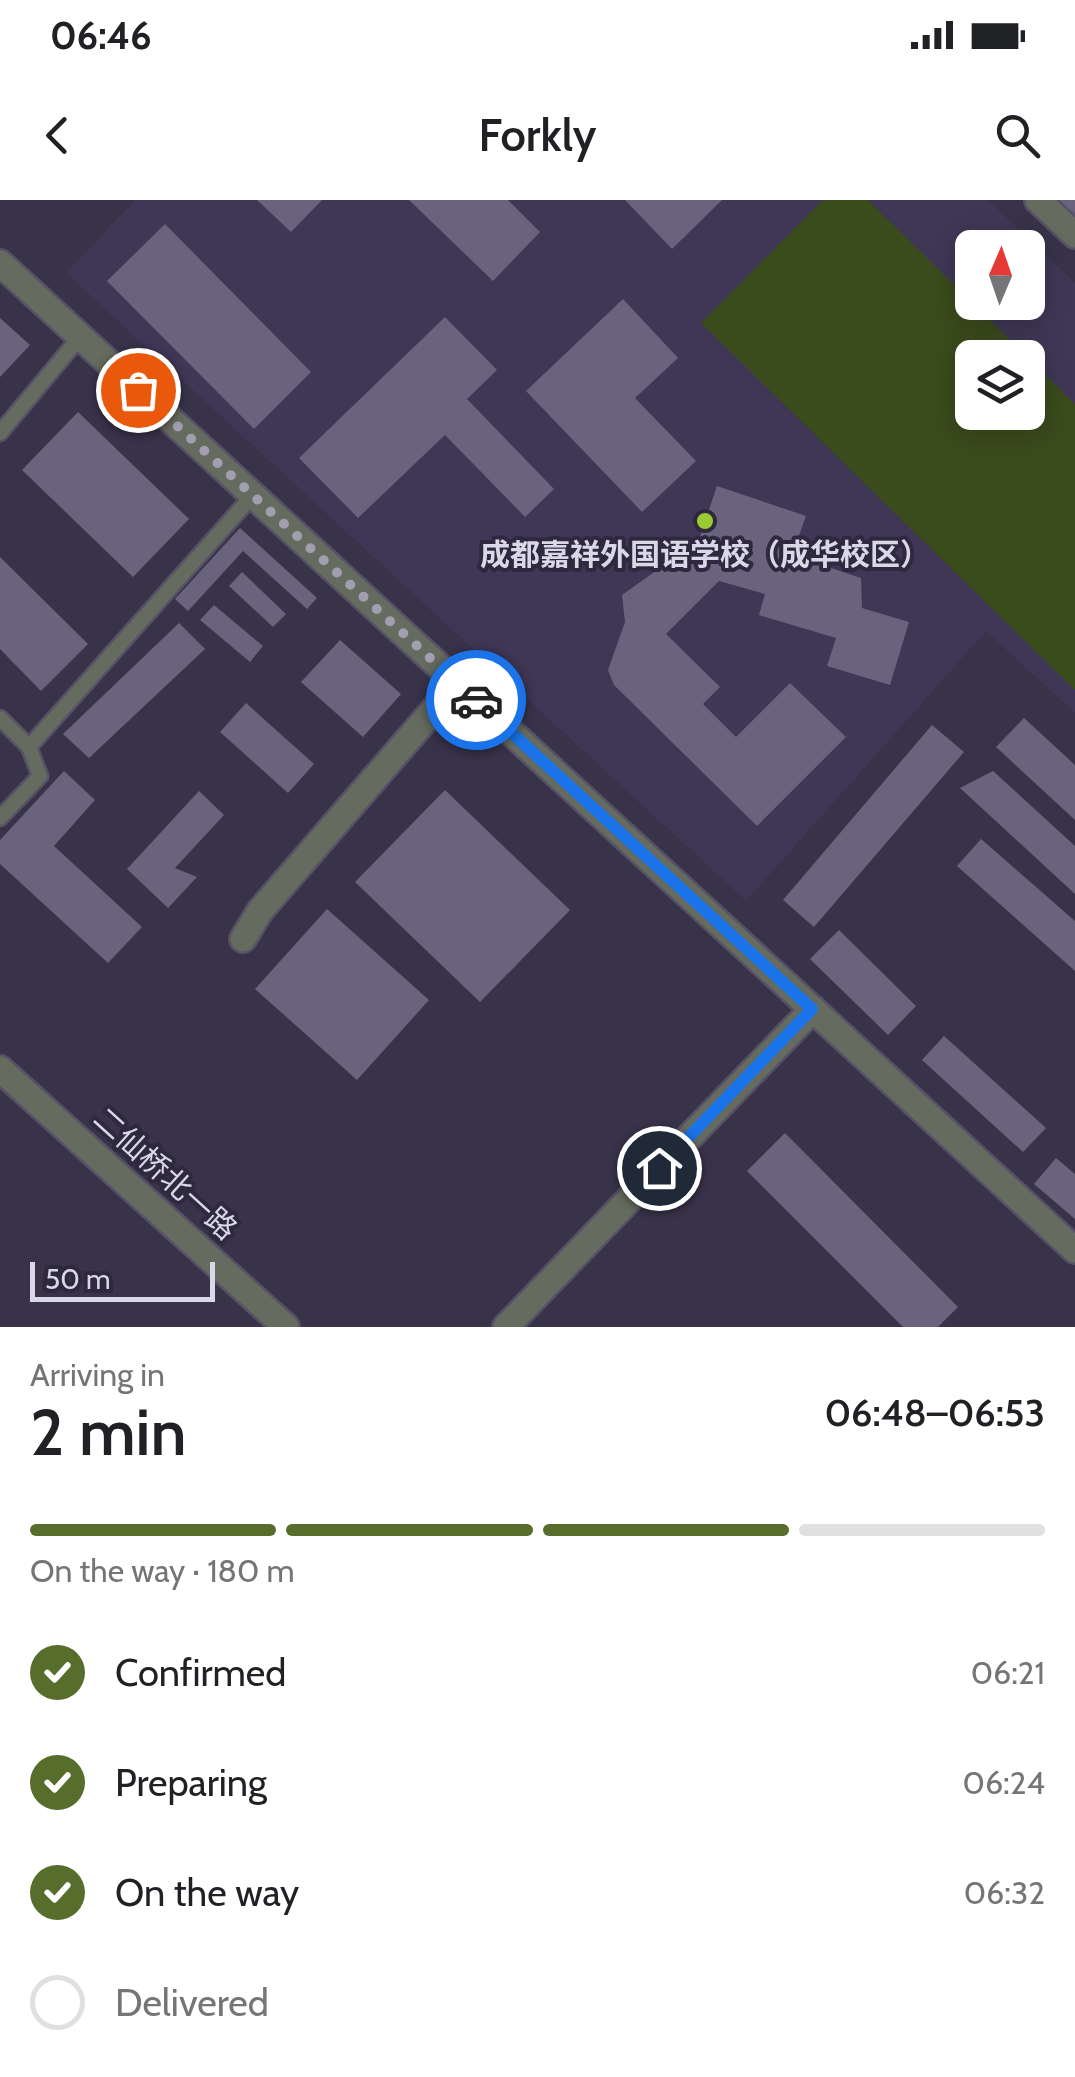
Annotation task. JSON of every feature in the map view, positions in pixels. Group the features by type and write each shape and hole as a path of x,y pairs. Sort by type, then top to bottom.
{"street":[{"path":"1038,200 1075,235"},
{"path":"0,263 1075,1250"},
{"path":"242,939 260,911 457,683"},
{"path":"506,1327 812,1009"},
{"name":"二仙桥北一路","path":"0,1068 286,1327"}],"lane":[{"path":"2,428 80,337"},
{"path":"29,748 253,495"},
{"path":"0,718 29,748 40,776 0,818"}],"shaded area":[{"name":"成都嘉祥外国语学校（成华校区）","path":"135,200 988,200 1019,230 955,230 955,320 1045,320 1045,254 1075,283 1075,713 986,631 746,901 66,273"}],"green space":[{"path":"823,200 868,200 955,286 955,320 990,320 1010,340 955,340 955,430 1045,430 1045,374 1075,404 1075,690 701,323"}],"building":[{"path":"257,200 322,200 291,232"},
{"path":"409,200 508,200 540,232 493,281"},
{"path":"625,200 722,200 672,249"},
{"path":"1052,200 1075,200 1075,222"},
{"path":"165,224 311,372 254,429 107,281"},
{"path":"623,299 678,358 635,398 696,461 642,512 526,391"},
{"path":"445,317 497,370 467,399 554,489 525,517 445,435 358,518 299,458"},
{"path":"0,318 30,345 0,377"},
{"path":"78,412 189,519 133,577 22,470"},
{"path":"717,486 806,516 792,555 861,578 862,608 909,622 890,685 827,666 836,638 759,615 765,594 719,581 666,634 720,687 703,704 736,737 790,683 846,737 757,826 614,685 608,670 625,622 622,595 657,570 692,560"},
{"path":"240,528 317,598 307,609 243,551 188,611 175,599"},
{"path":"0,557 88,644 41,691 0,649"},
{"path":"242,572 286,614 273,627 229,586"},
{"path":"214,605 263,646 250,662 200,620"},
{"path":"179,623 205,649 89,758 63,734"},
{"path":"340,640 401,694 363,737 301,682"},
{"path":"246,703 314,764 288,793 220,732"},
{"path":"1024,718 1075,765 1075,820 996,747"},
{"path":"932,725 964,752 814,927 783,900"},
{"path":"64,771 95,800 54,846 142,927 108,963 0,864 0,840"},
{"path":"993,771 1075,846 1075,894 960,788"},
{"path":"445,790 570,910 480,1002 355,882"},
{"path":"199,791 224,815 175,868 197,877 168,908 127,869"},
{"path":"981,839 1075,921 1075,971 957,866"},
{"path":"327,909 429,1000 357,1080 255,989"},
{"path":"839,930 916,1006 888,1035 810,959"},
{"path":"944,1036 1046,1128 1023,1152 922,1060"},
{"path":"785,1133 958,1307 938,1327 903,1327 747,1171"},
{"path":"1056,1158 1075,1174 1075,1219 1034,1184"}],"way so far":[{"path":"138,390 476,700"}],"place":[{"name":"成都嘉祥外国语学校（成华校区）","path":"705,521"}],"route":[{"path":"476,700 812,1009 659,1168"}]}
